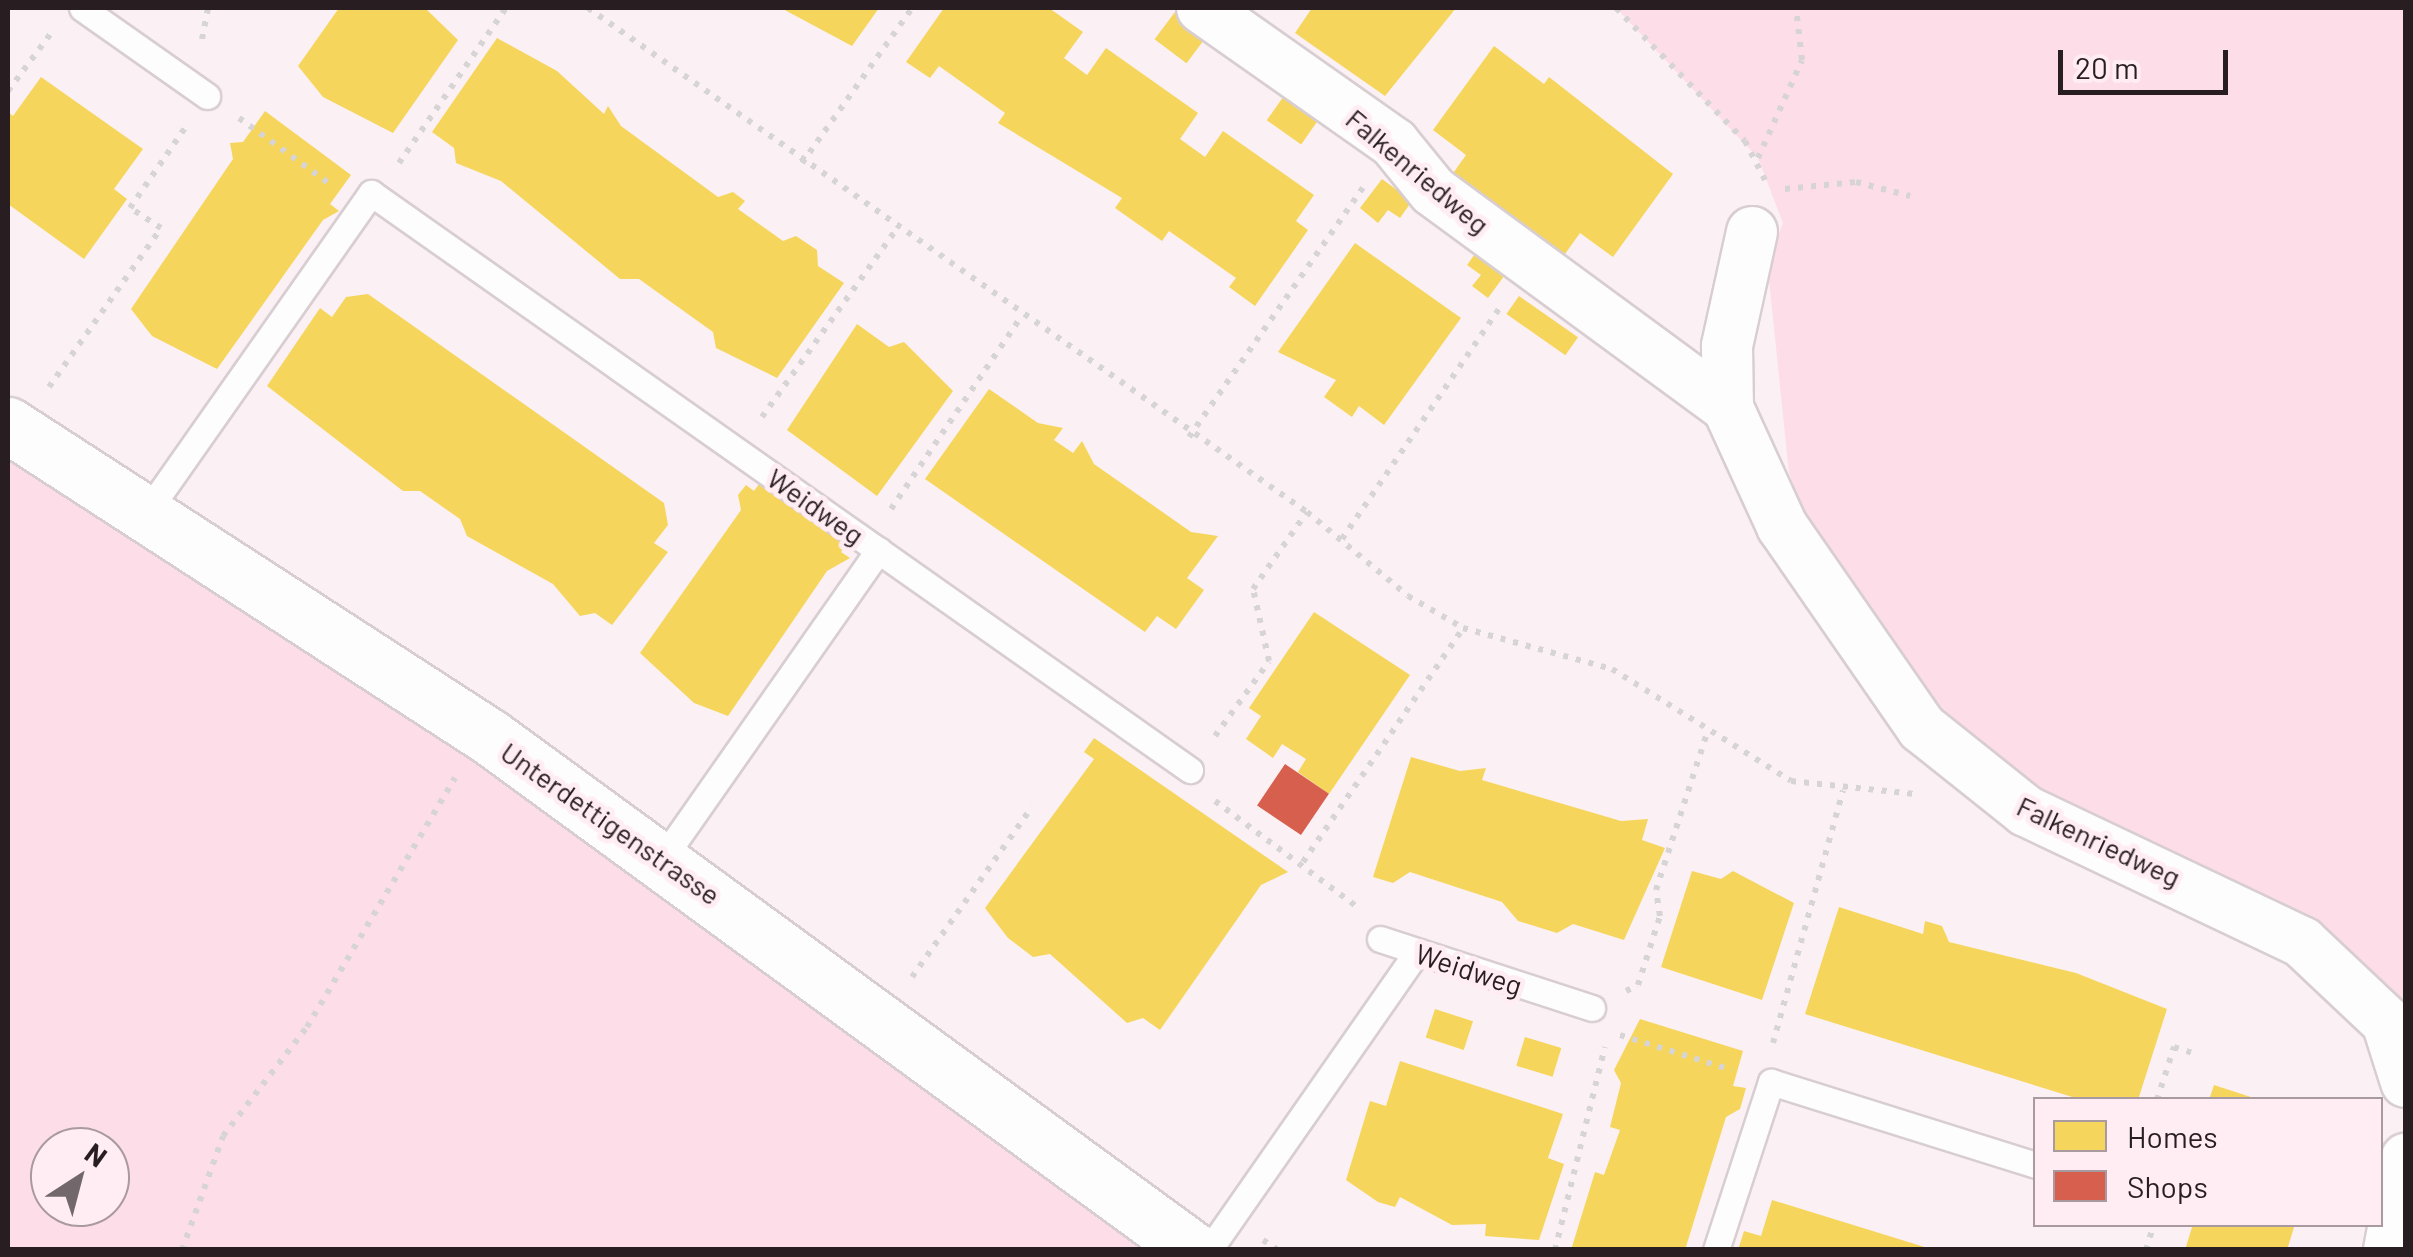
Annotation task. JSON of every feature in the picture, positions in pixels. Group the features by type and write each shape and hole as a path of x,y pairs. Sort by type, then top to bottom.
{"street":[{"name":"Falkenriedweg","path":"1202,8 1394,143 1432,190 1728,408"},
{"name":"Falkenriedweg","path":"1752,232 1727,346 1728,408 1782,526 1896,694 1996,790 2302,942 2377,1010 2406,1082"},
{"name":"Unterdettigenstrasse","path":"25,411 144,516 490,738 663,858 1193,1250"},
{"path":"2389,1250 2406,1159"}],"lane":[{"path":"82,8 208,96"},
{"path":"144,516 367,200"},
{"name":"Weidweg","path":"367,200 873,546 1190,770"},
{"path":"663,858 873,546"},
{"name":"Weidweg","path":"1380,939 1592,1008"},
{"path":"1209,1250 1416,953"},
{"path":"1716,1250 1771,1082 2033,1164"}],"path":[{"path":"189,30 205,42 208,8"},
{"path":"25,411 161,228 130,208 208,96 367,200 506,8"},
{"path":"588,8 1189,437 1307,512 1408,596 1463,628 1612,668 1790,781 1844,791 1996,790"},
{"path":"802,163 912,8"},
{"path":"1616,8 1758,158 1769,190 1856,182 1910,196"},
{"path":"1758,158 1802,60 1796,8"},
{"path":"8,92 59,22"},
{"path":"1189,437 1360,193"},
{"path":"777,397 896,230"},
{"path":"1342,539 1532,263"},
{"path":"873,546 1021,317"},
{"path":"1240,701 1269,660 1253,589 1307,512"},
{"path":"1302,862 1463,628"},
{"path":"1642,972 1660,916 1656,890 1708,730"},
{"path":"182,1250 223,1136 307,1026 439,797 490,738"},
{"name":"Weidweg","path":"1190,770 1201,791 1352,898 1380,939"},
{"path":"1780,1020 1844,791"},
{"path":"908,982 1032,807"},
{"path":"1555,1250 1610,1031 1745,1074"},
{"path":"2158,1097 2174,1047 2196,1054"}],"shaded area":[{"path":"1616,8 2405,8 2405,1002 2316,929 2041,799 1961,742 1814,539 1789,473 1767,261 1783,223 1758,158"},
{"path":"8,459 483,762 1146,1249 8,1249"}],"building: Homes":[{"path":"339,8 425,8 458,40 393,133 323,97 298,66"},
{"path":"781,8 879,8 852,46"},
{"path":"944,8 1049,8 1083,32 1064,58 1087,75 1106,48 1198,113 1180,139 1205,157 1223,131 1314,195 1296,221 1308,230 1255,306 1229,287 1236,278 1169,231 1162,241 1115,208 1122,198 998,123 1005,113 939,66 930,78 906,62"},
{"path":"1312,8 1456,8 1385,96 1295,33"},
{"path":"1175,12 1207,36 1186,63 1155,39"},
{"path":"497,38 557,71 604,114 608,106 621,126 718,197 733,192 745,201 738,209 783,241 796,236 817,250 818,266 844,283 777,378 716,348 713,332 639,279 620,279 501,181 456,163 454,148 432,132"},
{"path":"1494,46 1544,84 1549,77 1673,174 1613,257 1580,233 1560,261 1449,179 1466,155 1433,130"},
{"path":"41,77 143,149 114,189 127,199 84,259 8,204 8,112 13,116"},
{"path":"1288,90 1322,114 1301,144 1267,120"},
{"path":"265,111 351,175 330,204 339,211 323,220 217,369 152,336 131,309 233,159 230,143 243,142"},
{"path":"1382,179 1412,201 1400,218 1388,210 1378,223 1360,208"},
{"path":"1355,243 1461,318 1384,425 1359,406 1352,417 1324,397 1336,380 1278,352"},
{"path":"1480,247 1510,268 1488,298 1472,286 1481,275 1467,265"},
{"path":"368,294 664,503 668,525 654,543 668,552 612,625 595,613 580,616 553,584 467,536 460,519 420,491 403,491 267,386 320,308 332,317 346,297"},
{"path":"1519,296 1578,337 1565,355 1506,314"},
{"path":"857,324 889,347 904,342 953,391 877,496 787,430"},
{"path":"989,389 1038,423 1063,428 1054,440 1073,453 1082,441 1094,464 1191,532 1218,536 1187,578 1204,590 1176,629 1157,616 1145,632 925,479"},
{"path":"774,463 861,524 841,552 850,558 827,571 728,716 694,703 640,653 741,510 738,495 746,485 754,491"},
{"path":"1314,612 1410,675 1329,794 1298,772 1306,759 1282,744 1273,758 1246,739 1261,716 1249,708"},
{"path":"1094,738 1288,872 1261,885 1160,1030 1143,1018 1127,1023 1050,954 1033,957 1008,938 985,908 1094,759 1084,752"},
{"path":"1411,757 1460,771 1486,768 1482,780 1621,821 1648,819 1642,840 1665,848 1624,940 1573,924 1557,933 1518,921 1502,902 1410,872 1393,883 1373,877"},
{"path":"1692,871 1721,879 1733,871 1794,903 1762,1000 1661,967"},
{"path":"1839,907 1923,934 1925,921 1942,926 1949,942 2076,973 2167,1009 2139,1097 2072,1097 1805,1014"},
{"path":"1435,1009 1473,1021 1464,1050 1426,1038"},
{"path":"1640,1019 1743,1051 1733,1086 1746,1088 1740,1109 1726,1117 1685,1250 1571,1250 1595,1172 1604,1175 1620,1130 1610,1127 1621,1083 1614,1070"},
{"path":"1525,1037 1561,1048 1553,1077 1516,1066"},
{"path":"1400,1061 1563,1114 1548,1158 1564,1164 1539,1240 1485,1236 1486,1224 1452,1225 1400,1197 1395,1207 1378,1202 1346,1180 1370,1101 1386,1106"},
{"path":"2214,1085 2251,1097 2210,1097"},
{"path":"1772,1200 1931,1250 1738,1250 1744,1231 1761,1236"},
{"path":"2192,1227 2294,1227 2287,1250 2185,1250"}],"building: Shops":[{"path":"1285,764 1329,794 1301,835 1257,805"}]}
